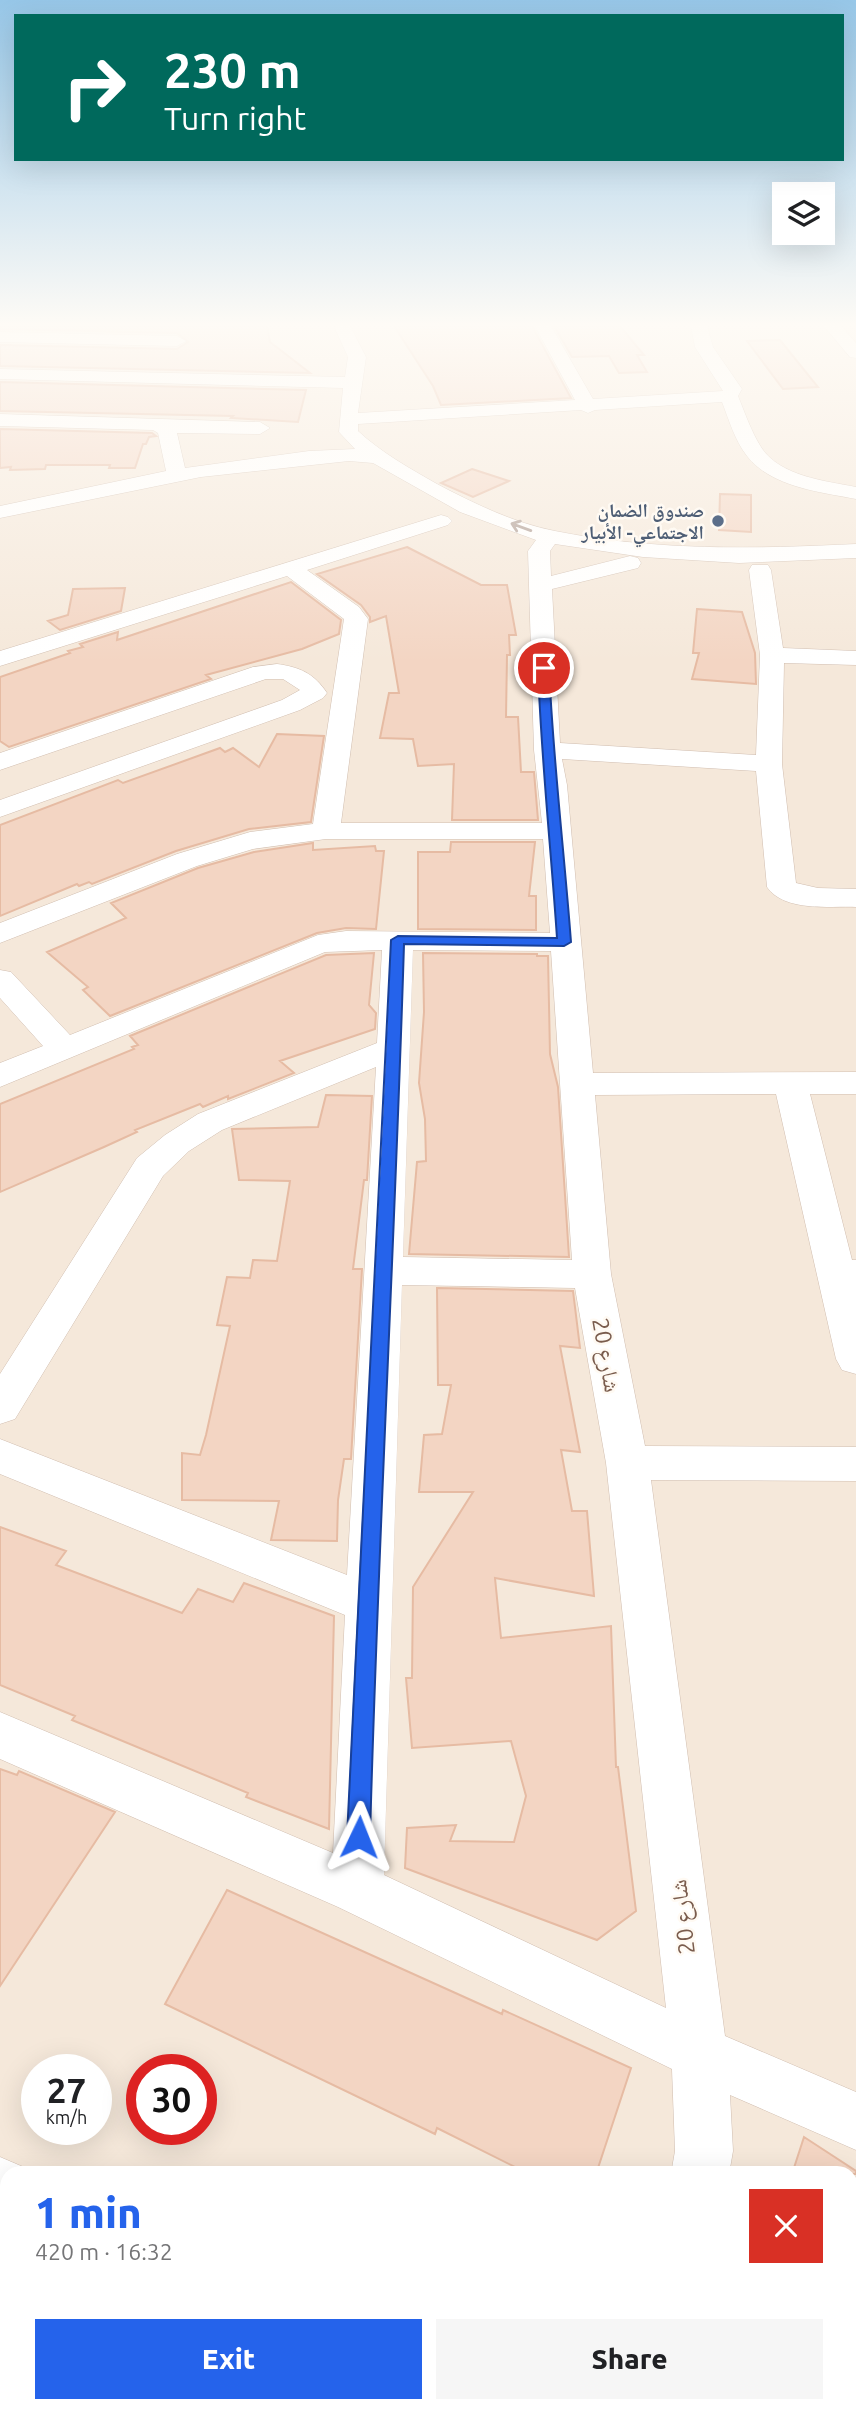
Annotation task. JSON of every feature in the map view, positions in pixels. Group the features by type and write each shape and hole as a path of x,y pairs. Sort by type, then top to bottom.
{"street":[{"path":"168,439 177,475"},
{"path":"340,439 334,447 335,454 367,478"},
{"path":"360,439 376,457 467,508 543,558 630,563"},
{"path":"748,439 755,453 776,470 818,486 856,493"},
{"path":"0,512 177,475 335,454 376,457"},
{"path":"12,490 58,498"},
{"path":"410,505 441,521 543,558 760,570 856,566"},
{"path":"0,659 441,521"},
{"path":"543,558 643,550 739,556 856,551"},
{"name":"شارع 20","path":"543,558 547,750 553,785 593,1274 626,1463 699,2053 704,2151 701,2166"},
{"path":"291,569 351,612 356,619 326,831"},
{"path":"760,570 772,655 769,764 782,887 793,894 807,897 856,898"},
{"path":"772,655 856,658"},
{"path":"0,762 241,677 269,670 286,671 312,688 314,693 291,705 0,809"},
{"path":"68,738 109,770"},
{"path":"547,750 769,764"},
{"path":"0,934 187,860 250,841 326,831 555,831"},
{"path":"0,1076 318,944 346,940 564,942"},
{"path":"357,1889 366,1603 386,1271 398,940"},
{"path":"0,979 64,1048"},
{"path":"0,1408 150,1167 177,1143 210,1122 394,1048"},
{"path":"578,1084 856,1083"},
{"path":"791,1084 846,1273 856,1359"},
{"path":"386,1271 593,1274"},
{"path":"0,1455 366,1603"},
{"path":"626,1463 856,1464"},
{"path":"0,1735 357,1889 699,2053 856,2121"}],"shaded area":[{"path":"0,439 856,439 856,2166 0,2166"}],"building":[{"path":"0,439 148,439 146,444 143,444 135,468 109,468 110,465 46,465 45,469 0,468"},
{"path":"472,469 509,481 473,497 441,483"},
{"path":"720,494 751,495 751,532 719,530"},
{"path":"407,547 481,585 507,585 516,635 509,635 506,717 518,717 521,772 534,772 538,820 452,820 454,764 418,766 413,739 380,738 389,693 399,693 386,616 370,622 370,617 361,605 317,574"},
{"path":"291,582 341,620 339,634 302,649 206,675 211,679 9,747 0,741 0,677 70,653 68,651 83,647 80,644 118,632 117,640"},
{"path":"125,588 121,611 60,630 48,621 68,615 73,589"},
{"path":"697,609 742,612 755,653 756,684 692,679 699,653 693,653"},
{"path":"277,734 324,736 311,822 249,829 176,851 92,884 77,884 0,916 0,825 118,780 123,783 220,748 225,752 233,748 259,767"},
{"path":"451,842 535,842 529,896 536,896 536,930 418,929 418,852 450,852"},
{"path":"313,843 313,850 375,846 376,851 384,851 376,929 346,928 317,933 110,1016 83,990 88,987 47,952 126,918 111,903 198,868 254,852"},
{"path":"374,953 369,1005 376,1013 375,1029 280,1061 294,1073 228,1099 228,1096 203,1107 200,1104 135,1130 137,1132 0,1192 0,1104 134,1049 132,1047 138,1045 130,1036 326,955"},
{"path":"423,953 548,956 550,1054 558,1087 569,1257 409,1254 417,1162 426,1161 425,1119 419,1083 424,1012"},
{"path":"326,1095 372,1096 367,1180 364,1180 353,1269 362,1269 351,1459 344,1459 338,1500 337,1541 271,1540 279,1501 182,1500 182,1453 200,1455 206,1435 230,1326 217,1325 227,1277 250,1278 253,1260 277,1261 290,1181 239,1180 232,1129 318,1127"},
{"path":"437,1288 573,1291 580,1348 560,1346 580,1452 561,1450 572,1511 587,1511 594,1596 495,1578 501,1638 611,1626 616,1767 636,1911 597,1940 405,1868 407,1828 456,1825 450,1841 514,1842 526,1796 511,1741 412,1748 406,1678 412,1678 413,1587 473,1492 419,1492 424,1435 442,1434 451,1385 438,1385"},
{"path":"0,1527 66,1551 56,1565 182,1613 198,1589 233,1602 244,1583 334,1616 329,1829 246,1797 248,1793 72,1720 75,1716 0,1685"},
{"path":"0,1769 17,1775 19,1771 115,1812 0,1986"},
{"path":"227,1890 502,2014 503,2010 631,2068 599,2166 513,2166 437,2128 435,2134 165,2004"},
{"path":"804,2137 848,2166 795,2166"}],"place":[{"name":"صندوق الضمان الاجتماعي- الأبيار","path":"718,521"}],"route":[{"path":"359,1837 366,1603 386,1271 398,940 564,942 553,785 547,750 544,668"}]}
